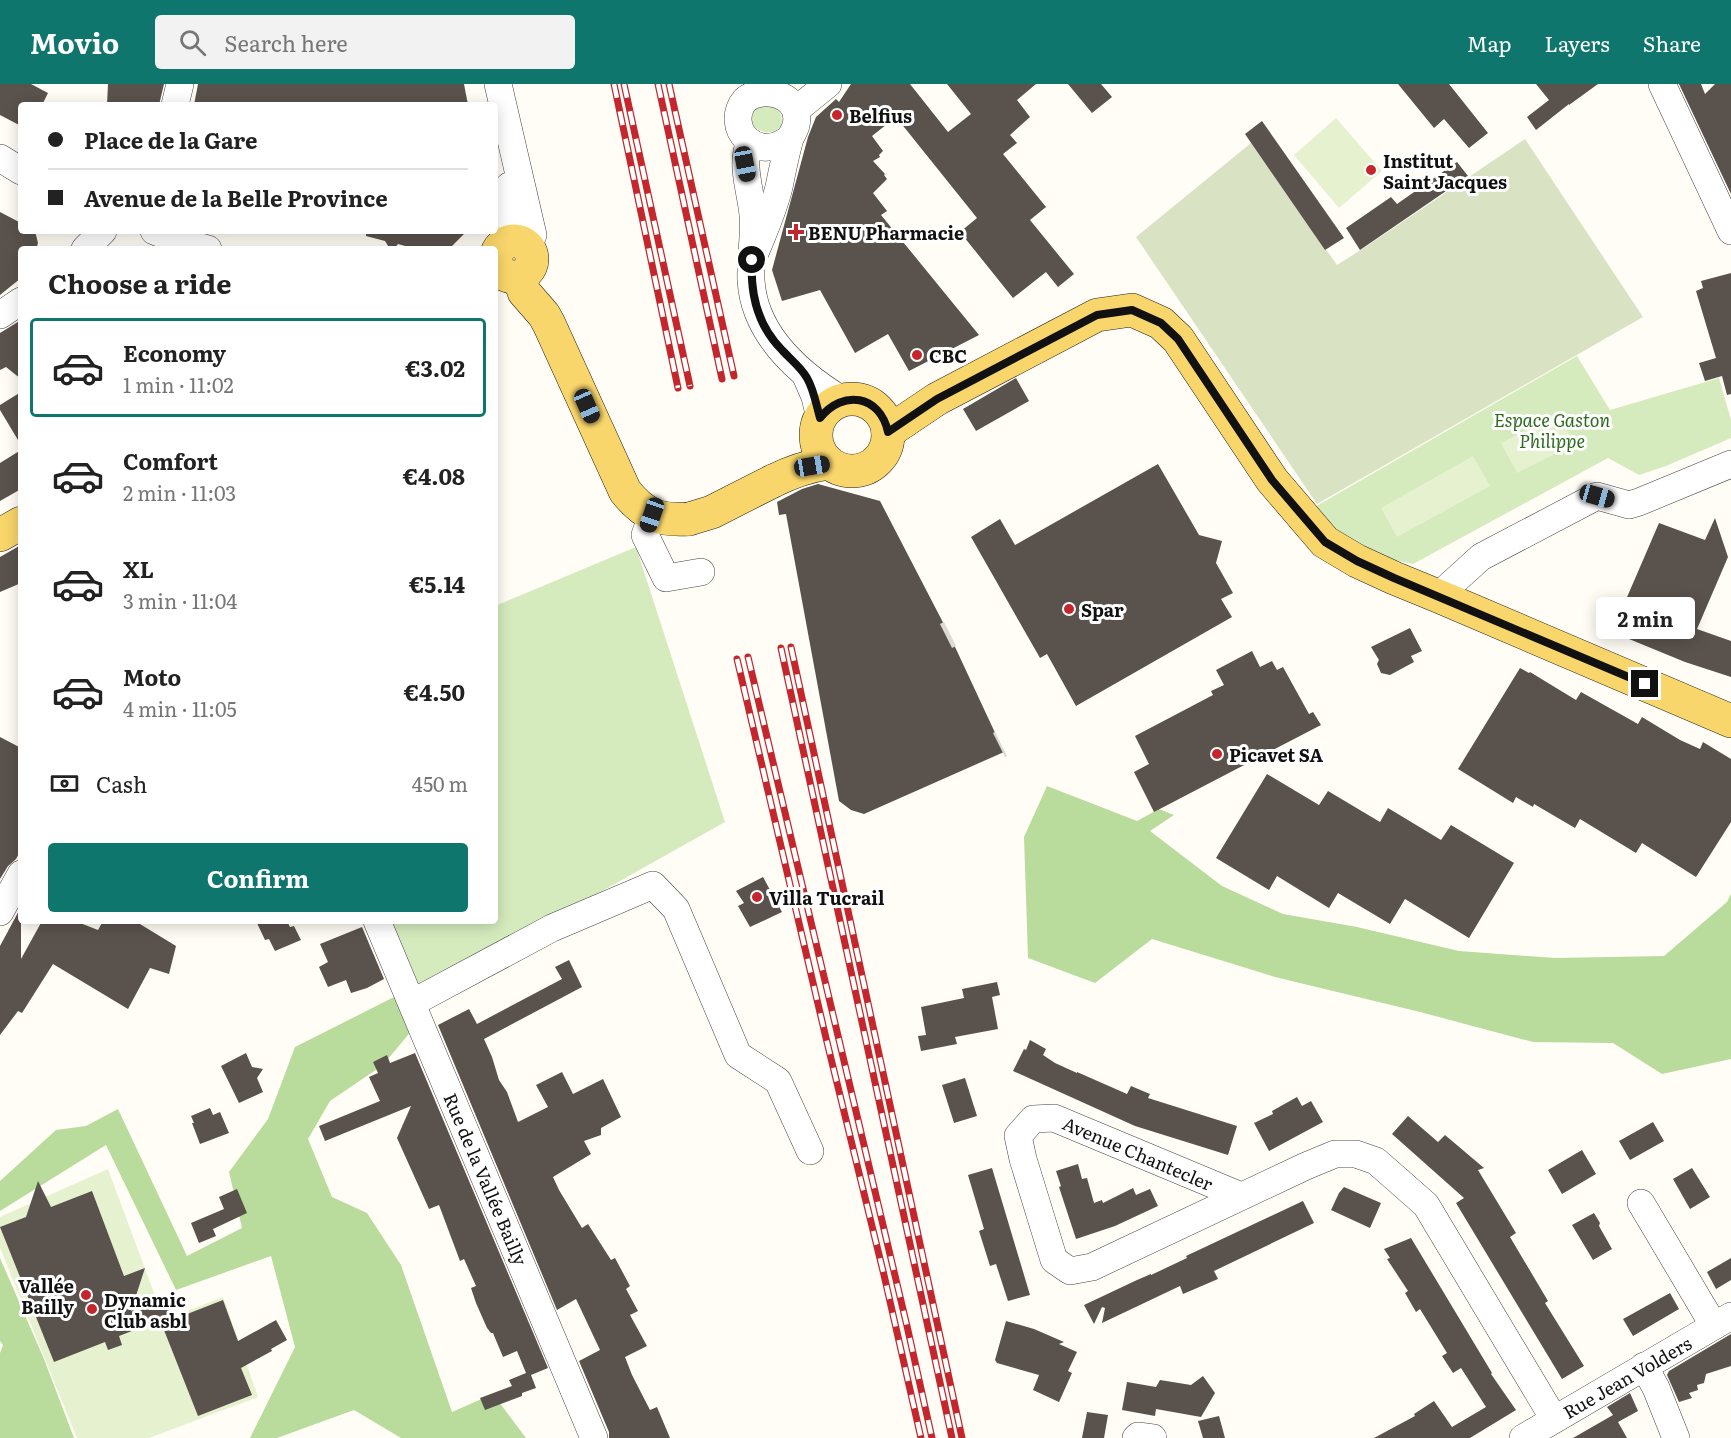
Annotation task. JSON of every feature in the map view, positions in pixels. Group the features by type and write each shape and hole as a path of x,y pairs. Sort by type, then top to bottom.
{"main road":[{"path":"509,267 539,274 632,474 640,484 687,510"},
{"path":"509,267 549,324 625,491 641,509 652,515 665,519 687,510 710,492 771,472 826,430 850,399 862,400 872,405 884,423 887,444 874,464 865,469 846,471 836,468 826,430"},
{"path":"884,423 937,399 1097,315 1132,310 1161,323 1178,339 1272,480 1325,542 1357,561 1394,578 1731,721"},
{"path":"0,535 18,524"}],"street":[{"path":"177,102 180,84"},
{"path":"485,84 489,102"},
{"path":"498,84 532,235 509,267"},
{"path":"731,84 739,110 738,122 742,133 750,142 760,147 771,148 781,145 790,138"},
{"path":"796,110 828,84"},
{"path":"1662,84 1731,231"},
{"path":"739,110 751,94 767,87 780,92 790,100 796,110 796,125 790,138 779,187 752,260"},
{"path":"498,140 510,190 512,217 509,267"},
{"path":"750,142 745,164 752,200 751,279 754,300 760,319 777,345 806,376 826,430"},
{"path":"0,158 18,169"},
{"path":"88,246 100,234"},
{"path":"162,234 197,246"},
{"path":"0,315 18,303"},
{"path":"1438,596 1481,557 1597,496 1629,505 1731,464"},
{"path":"652,515 645,535 666,578 701,572"},
{"path":"0,912 18,879"},
{"path":"412,1003 552,928 654,885 676,909 738,1055 778,1081 810,1151"},
{"name":"Rue de la Vallée Bailly","path":"378,924 594,1438"},
{"name":"Avenue Chantecler","path":"1241,1196 1053,1118 1033,1119 1018,1136 1054,1260 1070,1271 1092,1268 1241,1196 1335,1155 1356,1154 1376,1161 1426,1205 1554,1419"},
{"path":"1641,1203 1722,1321"},
{"name":"Rue Jean Volders","path":"1523,1438 1722,1321"},
{"path":"1644,1366 1656,1388 1676,1438"},
{"path":"1136,1438 1138,1436 1154,1438"}],"green space":[{"path":"776,105 781,118 780,126 775,131 760,130 754,125 752,117 756,107"},
{"path":"1336,118 1382,171 1339,208 1294,155"},
{"path":"1525,139 1643,317 1317,504 1136,237 1251,143 1337,265"},
{"name":"Espace Gaston Philippe","path":"1577,356 1610,410 1719,378 1731,420 1731,438 1639,475 1608,458 1413,564 1351,551 1313,508"},
{"path":"1558,413 1574,444 1517,473 1501,443"},
{"path":"1473,456 1490,486 1397,537 1381,508"},
{"path":"636,547 725,822 422,992 392,924 498,924 498,605"},
{"path":"1047,786 1137,821 1159,809 1174,815 1150,831 1222,886 1283,914 1357,927 1459,951 1555,958 1664,956 1727,902 1731,894 1731,1059 1662,1074 1613,1043 1533,1042 1275,977 1152,939 1095,983 1028,958 1024,837"},
{"path":"402,993 417,1024 383,1065 330,1101 308,1139 332,1197 367,1213 401,1265 452,1412 493,1394 526,1438 401,1438 354,1410 277,1438 250,1438 295,1347 271,1256 176,1290 106,1145 0,1211 0,1181 56,1130 86,1126 118,1109 187,1256 242,1228 229,1172 268,1119 295,1047"},
{"name":"Dynamic Club asbl","path":"108,1169 164,1320 223,1297 258,1397 149,1438 77,1438 0,1248 0,1217"},
{"path":"0,1258 44,1359 74,1438 0,1438 0,1353 3,1345 0,1341"}],"building":[{"path":"0,84 31,84 48,93 44,102 18,102 18,124 0,115"},
{"path":"108,84 164,84 160,102 107,102"},
{"path":"198,84 464,84 467,102 195,102"},
{"path":"851,84 910,84 948,132 971,114 947,84 1036,84 1017,100 1030,117 1010,135 1017,143 1003,154 1046,207 1030,220 1074,274 1058,287 1046,272 1013,298 960,232 977,218 896,117 872,136 883,151 880,157 873,161 887,179 873,193 887,211 881,215 979,335 909,371 888,334 855,353 820,290 782,301 772,270 808,137 816,117 836,99 839,102"},
{"path":"1068,84 1101,84 1112,97 1092,113"},
{"path":"1398,84 1449,84 1488,133 1469,148 1444,119 1434,128"},
{"path":"1536,84 1598,84 1536,130 1527,117 1549,100"},
{"path":"1679,84 1701,84 1705,94 1715,84 1731,84 1731,194"},
{"path":"1262,121 1344,238 1325,250 1245,134"},
{"path":"1457,162 1468,176 1360,250 1346,228 1391,197 1397,204"},
{"path":"0,212 18,221 18,234 36,234 38,243 37,246 18,246 18,280 0,295"},
{"path":"366,234 464,234 452,246 398,244 388,246 385,241 366,236"},
{"path":"1731,273 1731,394 1727,395 1722,376 1705,381 1699,363 1716,358 1696,291 1703,288 1701,281"},
{"path":"18,322 18,377 6,367 0,370 0,333"},
{"path":"1016,378 1029,401 976,431 963,409"},
{"path":"18,394 18,440 0,410 0,405"},
{"path":"18,452 18,491 0,501 0,463"},
{"name":"Spar","path":"1158,464 1199,535 1222,541 1216,563 1233,593 1221,599 1232,617 1076,706 1047,654 1040,658 971,537 1000,519 1015,545"},
{"path":"818,484 880,501 949,634 1004,752 864,814 851,810 839,801 786,514 779,515 777,502 802,489"},
{"path":"1715,518 1728,557 1697,629 1731,641 1731,677 1685,662 1612,632 1659,523 1705,540"},
{"path":"18,547 18,584 0,592 0,557"},
{"path":"1410,628 1422,651 1411,656 1414,662 1390,675 1381,673 1377,664 1379,660 1371,647"},
{"path":"1252,651 1260,667 1272,661 1277,670 1283,667 1309,714 1313,712 1321,725 1154,812 1134,772 1149,764 1135,736 1213,695 1211,691 1224,685 1216,670"},
{"path":"1520,668 1576,700 1581,692 1638,724 1642,717 1680,740 1700,749 1703,742 1731,759 1731,822 1696,877 1642,843 1636,853 1580,819 1575,828 1534,804 1533,807 1516,797 1513,803 1458,769"},
{"path":"0,737 18,746 18,855 0,879"},
{"path":"1267,774 1319,805 1328,791 1380,822 1388,808 1441,840 1451,825 1514,863 1469,938 1405,899 1390,924 1338,893 1329,908 1277,876 1269,890 1216,858"},
{"name":"Villa Tucrail","path":"763,877 782,912 750,927 738,906 744,903 736,891"},
{"path":"18,913 18,924 21,924 21,959 40,924 83,924 98,930 101,924 140,924 176,946 169,974 150,968 128,1009 53,964 22,1013 18,1011 0,1035 0,946"},
{"path":"257,924 294,926 301,940 275,951 269,939 265,940"},
{"path":"362,927 384,979 351,993 346,980 328,987 319,967 328,962 320,944"},
{"path":"569,960 582,987 484,1039 518,1122 548,1107 536,1085 562,1072 573,1094 603,1079 621,1117 601,1128 601,1135 584,1141 591,1154 553,1177 582,1228 588,1224 611,1260 615,1258 630,1286 626,1289 638,1311 630,1315 647,1346 625,1357 650,1410 657,1407 670,1438 609,1438 609,1432 579,1361 600,1350 576,1299 557,1310 438,1025 469,1009 477,1024 562,979 555,967"},
{"path":"997,982 1000,995 992,997 998,1029 955,1037 957,1044 921,1051 918,1036 926,1035 921,1007 964,998 962,989"},
{"path":"1030,1040 1046,1049 1043,1055 1055,1063 1127,1094 1131,1086 1150,1094 1148,1098 1237,1126 1228,1155 1135,1126 1013,1071"},
{"path":"246,1053 252,1067 263,1069 257,1078 263,1092 239,1103 221,1066"},
{"path":"415,1053 548,1368 531,1375 536,1388 522,1393 522,1396 485,1410 480,1398 512,1386 509,1380 526,1373 517,1351 503,1357 493,1333 487,1328 471,1288 476,1286 464,1259 460,1261 439,1205 429,1209 397,1138 411,1106 325,1141 319,1126 380,1101 369,1077 378,1073 373,1062 387,1055 390,1063"},
{"path":"965,1078 977,1116 954,1123 942,1085"},
{"path":"1297,1097 1302,1106 1311,1101 1323,1122 1269,1151 1254,1123 1273,1114 1272,1111"},
{"path":"210,1108 213,1115 220,1112 229,1133 200,1144 191,1116"},
{"path":"1408,1116 1438,1142 1445,1135 1484,1168 1478,1170 1516,1233 1510,1237 1548,1301 1545,1303 1584,1366 1562,1379 1456,1203 1464,1198 1392,1134"},
{"path":"1653,1122 1664,1141 1630,1160 1619,1141"},
{"path":"1582,1150 1596,1174 1562,1194 1548,1170"},
{"path":"1078,1164 1082,1179 1087,1178 1094,1203 1102,1200 1103,1203 1133,1188 1136,1195 1150,1189 1158,1206 1115,1226 1076,1239 1056,1171"},
{"path":"992,1168 1030,1295 1008,1301 996,1264 990,1266 979,1231 984,1229 968,1175"},
{"path":"1692,1168 1710,1197 1690,1209 1673,1179"},
{"path":"38,1181 51,1207 92,1191 124,1276 145,1268 131,1311 168,1296 177,1318 223,1300 238,1341 276,1320 287,1340 241,1368 252,1395 198,1416 160,1320 119,1336 122,1345 108,1350 105,1342 54,1362 0,1227 26,1217"},
{"path":"1344,1187 1381,1203 1370,1228 1331,1210"},
{"path":"237,1189 247,1213 213,1229 216,1236 199,1243 191,1223 224,1209 219,1197"},
{"path":"1303,1201 1314,1223 1214,1271 1218,1279 1183,1294 1180,1286 1102,1323 1105,1308 1102,1307 1094,1324 1084,1305"},
{"path":"1594,1213 1612,1249 1593,1260 1572,1225"},
{"path":"1411,1238 1491,1374 1516,1410 1470,1438 1374,1438 1415,1416 1414,1414 1434,1401 1452,1427 1486,1407 1461,1368 1453,1373 1442,1356 1447,1353 1420,1309 1416,1312 1405,1293 1408,1291 1387,1259 1390,1258 1384,1249"},
{"path":"1731,1258 1731,1280 1716,1289 1707,1272"},
{"path":"1670,1293 1679,1309 1633,1336 1623,1319"},
{"path":"1006,1321 1034,1329 1064,1342 1059,1344 1077,1352 1068,1371 1072,1373 1059,1402 1033,1390 1039,1375 997,1363 995,1360"},
{"path":"1731,1334 1731,1366 1706,1374 1704,1383 1697,1385 1698,1390 1689,1393 1692,1398 1679,1402 1667,1375 1669,1371"},
{"path":"1203,1376 1215,1393 1201,1417 1156,1409 1155,1416 1122,1410 1127,1382 1156,1387 1160,1380 1191,1385"},
{"path":"1630,1393 1638,1411 1618,1422 1627,1438 1573,1438 1613,1415 1607,1407"},
{"path":"1087,1412 1108,1415 1104,1438 1082,1438"},
{"path":"1219,1416 1225,1438 1203,1438 1198,1421"}],"tunnel":[{"path":"946,636 950,634"}],"railway":[{"path":"614,84 678,388"},
{"path":"624,84 690,386"},
{"path":"658,84 722,379"},
{"path":"669,84 734,376"},
{"path":"791,647 962,1438"},
{"path":"781,648 952,1438"},
{"path":"748,657 932,1438"},
{"path":"737,659 921,1438"}],"place":[{"name":"Belfius","path":"837,115"},
{"name":"Institut Saint Jacques","path":"1371,170"},
{"name":"BENU Pharmacie","path":"796,232"},
{"name":"CBC","path":"917,355"},
{"name":"Spar","path":"1069,609"},
{"name":"Picavet SA","path":"1217,754"},
{"name":"Villa Tucrail","path":"757,897"},
{"name":"Vallée Bailly","path":"86,1295"},
{"name":"Dynamic Club asbl","path":"92,1309"}],"route":[{"path":"752,260 751,279 760,319 777,345 806,376 815,397 820,418 828,408 842,400 862,400 881,413 888,432 937,399 1097,315 1132,310 1161,323 1178,339 1272,480 1325,542 1357,561 1394,578 1645,684"}]}
